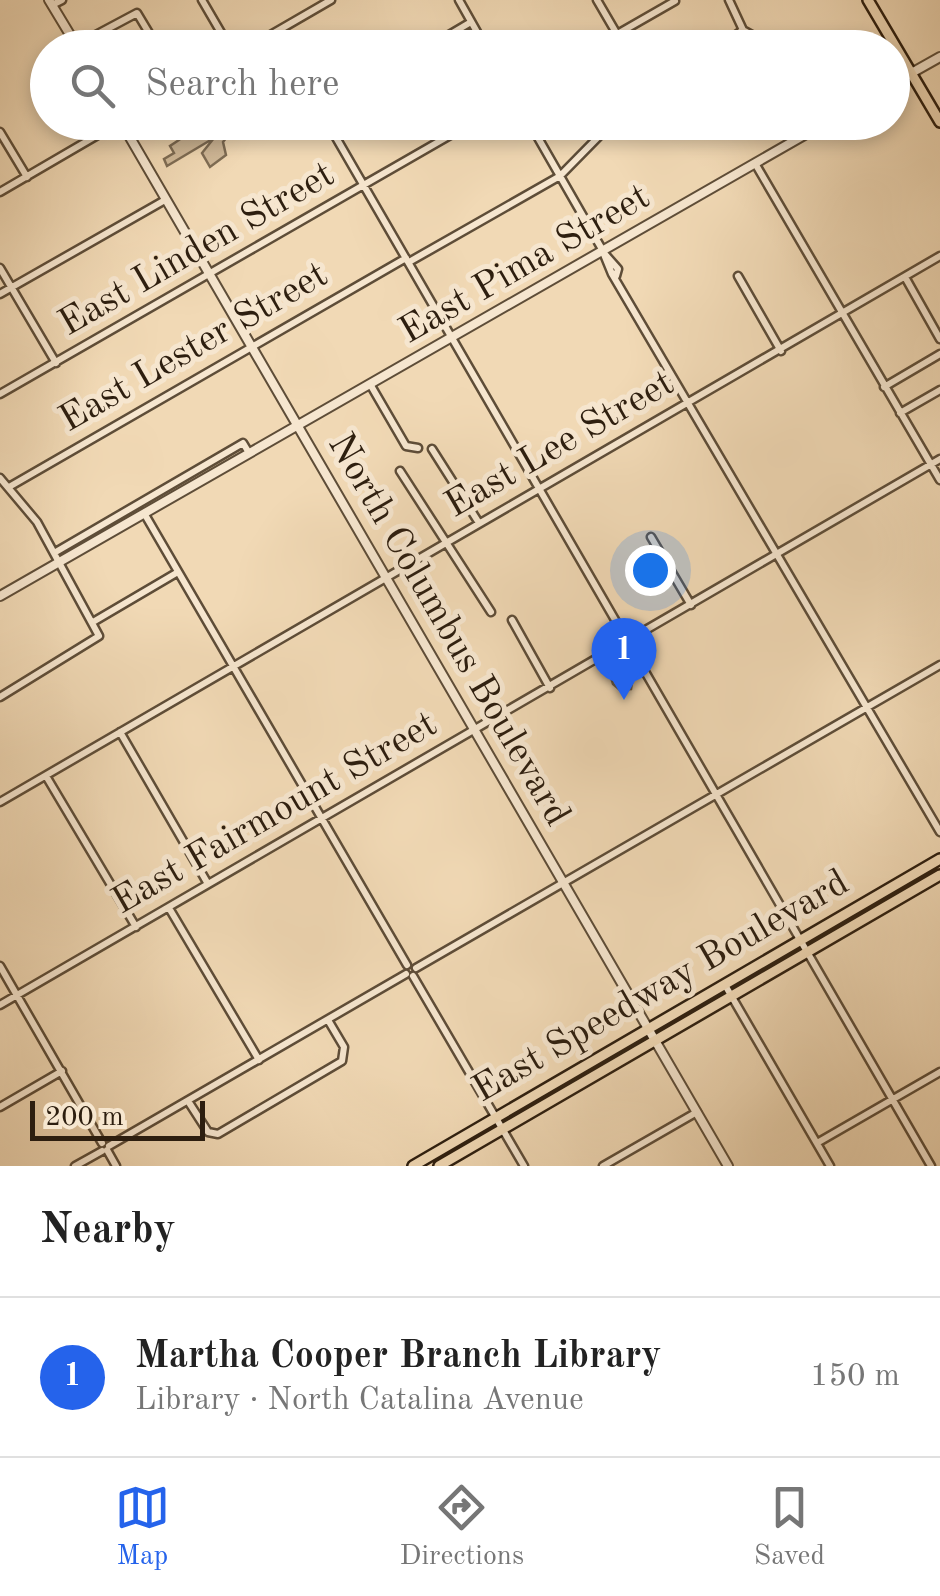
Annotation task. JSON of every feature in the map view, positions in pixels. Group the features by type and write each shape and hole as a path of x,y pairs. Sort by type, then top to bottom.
{"main road":[{"path":"868,0 886,30"},
{"path":"910,70 940,122"},
{"name":"East Speedway Boulevard","path":"413,1166 940,859"},
{"name":"East Speedway Boulevard","path":"439,1166 940,875"}],"street":[{"path":"62,0 51,3 67,30"},
{"path":"202,0 220,30"},
{"path":"458,0 476,30"},
{"path":"597,0 615,30"},
{"path":"729,0 743,30"},
{"path":"278,30 328,1"},
{"path":"624,30 674,1"},
{"path":"106,30 137,13 147,30"},
{"path":"457,30 471,22"},
{"path":"912,73 940,57"},
{"path":"0,132 27,176"},
{"path":"0,192 90,140"},
{"name":"North Columbus Boulevard","path":"131,140 728,1166"},
{"path":"337,140 931,1166"},
{"name":"East Linden Street","path":"0,394 442,140"},
{"path":"539,140 604,252 618,269 616,276 940,832"},
{"name":"East Lester Street","path":"10,487 251,347 560,176 595,140"},
{"name":"East Pima Street","path":"56,557 144,513 797,140"},
{"path":"756,164 940,480"},
{"path":"0,294 165,200"},
{"name":"East Lee Street","path":"0,802 940,256"},
{"path":"0,268 56,363"},
{"path":"738,276 780,352"},
{"path":"905,277 940,339"},
{"path":"884,387 940,354"},
{"path":"370,384 406,446 418,448"},
{"path":"900,413 940,390"},
{"name":"East Pima Street","path":"0,596 56,557 243,444 249,453"},
{"path":"432,449 480,523"},
{"name":"East Fairmount Street","path":"0,1005 940,459"},
{"path":"400,471 491,612"},
{"path":"0,478 56,557 99,638 0,697"},
{"path":"144,513 524,1166"},
{"path":"652,537 691,606"},
{"path":"93,622 178,572"},
{"path":"512,620 550,688"},
{"path":"75,1166 940,665"},
{"path":"120,732 208,884"},
{"path":"46,776 136,927"},
{"path":"169,908 259,1060"},
{"path":"0,966 116,1166"},
{"path":"725,985 830,1166"},
{"path":"188,1101 208,1132 218,1134 342,1061 344,1047 328,1020"},
{"path":"0,1106 62,1071"},
{"path":"817,1144 940,1072"},
{"path":"602,1166 696,1112"}],"shaded area":[{"path":"179,140 211,140 167,166 164,159 174,153 170,146"},
{"path":"212,140 225,140 226,155 210,167 202,153"},
{"path":"622,658 634,670 631,689 620,690 613,684 606,661"}],"place":[{"name":"Martha Cooper Branch Library","path":"624,700"}]}
